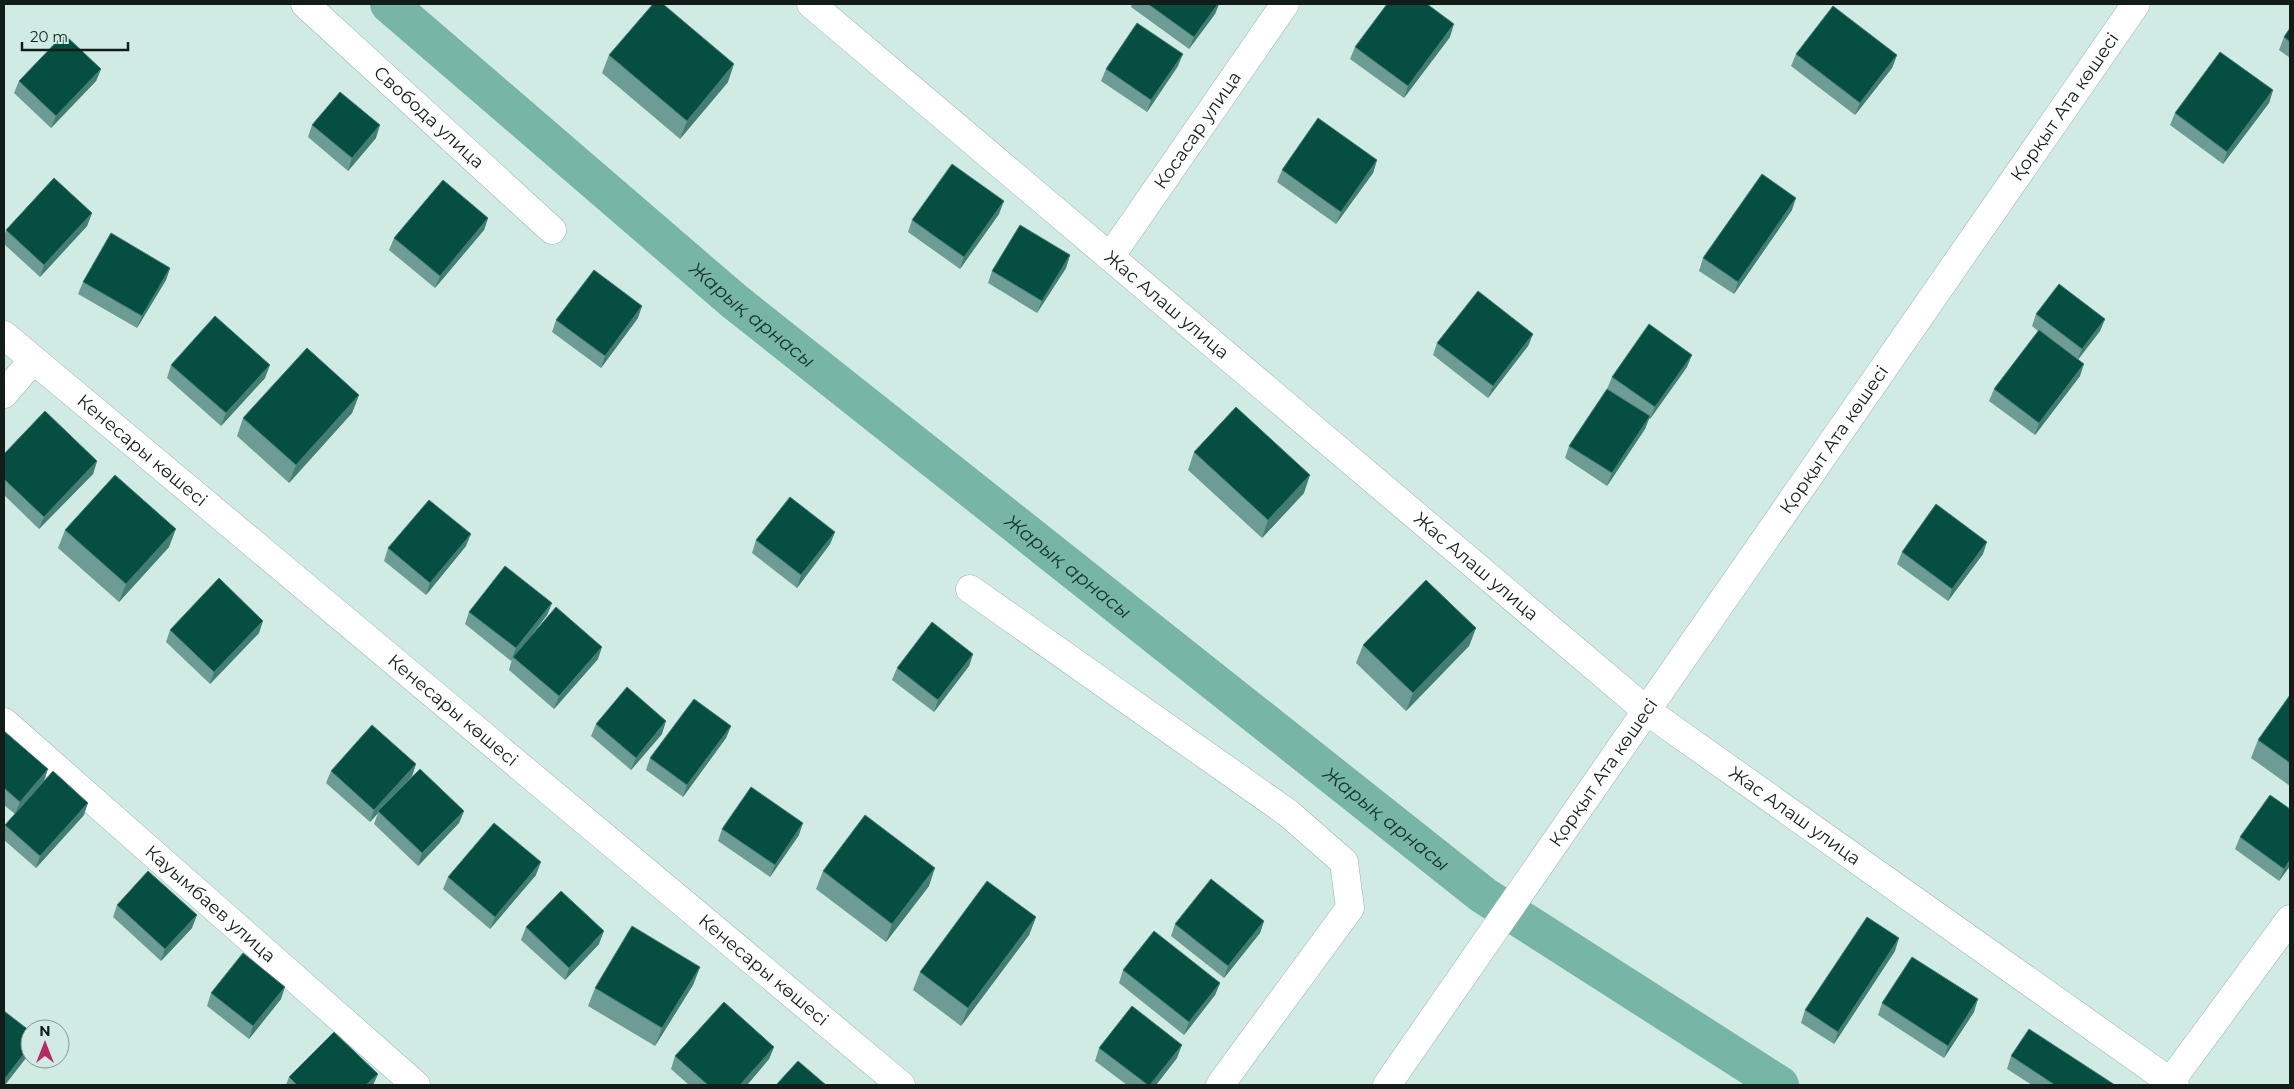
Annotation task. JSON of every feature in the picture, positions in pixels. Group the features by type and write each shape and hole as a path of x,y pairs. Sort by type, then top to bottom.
{"street":[{"name":"Свобода улица","path":"305,4 552,230"},
{"name":"Жас Алаш улица","path":"811,4 1647,710 2172,1084"},
{"name":"Косасар улица","path":"1110,257 1285,4"},
{"name":"Қорқыт Ата көшесі","path":"1387,1085 2136,4"},
{"name":"Кенесары көшесі","path":"4,336 901,1085"},
{"path":"4,394 33,360"},
{"path":"970,589 1288,813 1344,862 1350,908 1220,1085"},
{"name":"Кауымбаев улица","path":"4,722 416,1085"},
{"path":"2172,1084 2290,919"}],"building":[{"path":"653,4 663,4 734,64 687,121 609,55"},
{"path":"1148,4 1218,4 1194,37"},
{"path":"1387,4 1427,4 1454,24 1408,86 1355,47"},
{"path":"1833,6 1897,55 1860,103 1796,54"},
{"path":"1137,23 1183,54 1151,100 1106,69"},
{"path":"2290,28 2290,42 2284,37"},
{"path":"64,34 101,69 56,116 19,81"},
{"path":"2220,52 2273,90 2227,152 2175,113"},
{"path":"340,92 380,125 352,158 312,125"},
{"path":"1318,118 1377,160 1341,212 1282,170"},
{"path":"952,164 1004,201 964,257 912,220"},
{"path":"1762,174 1796,198 1738,282 1703,258"},
{"path":"54,178 92,213 44,265 6,230"},
{"path":"443,180 488,218 440,276 394,238"},
{"path":"1020,225 1070,255 1042,301 992,271"},
{"path":"111,233 170,268 142,316 83,282"},
{"path":"594,270 642,306 605,356 556,320"},
{"path":"2059,284 2105,319 2082,349 2036,314"},
{"path":"1478,291 1533,334 1493,386 1437,343"},
{"path":"215,316 270,365 226,413 171,365"},
{"path":"1649,324 1692,355 1655,407 1612,377"},
{"path":"2039,330 2084,364 2039,423 1994,389"},
{"path":"307,348 359,395 296,465 243,418"},
{"path":"1607,389 1650,416 1612,473 1569,446"},
{"path":"1236,407 1310,475 1268,520 1194,452"},
{"path":"45,411 97,461 44,517 4,479 4,454"},
{"path":"115,475 176,529 126,584 65,530"},
{"path":"790,497 835,532 801,575 756,540"},
{"path":"429,500 471,534 430,583 388,548"},
{"path":"1936,504 1987,542 1952,589 1902,552"},
{"path":"505,566 552,603 516,648 469,612"},
{"path":"219,578 263,621 214,672 170,630"},
{"path":"1426,580 1476,628 1413,693 1363,645"},
{"path":"556,607 602,647 559,696 513,657"},
{"path":"932,622 973,654 938,700 897,668"},
{"path":"627,687 666,721 636,758 596,724"},
{"path":"2290,695 2290,763 2258,740"},
{"path":"694,699 731,726 687,785 650,758"},
{"path":"372,725 416,764 374,810 331,771"},
{"path":"4,731 48,769 20,802 4,788"},
{"path":"420,769 464,811 422,853 378,811"},
{"path":"53,771 88,803 40,856 5,825"},
{"path":"751,787 803,823 775,865 722,829"},
{"path":"2270,795 2290,809 2290,860 2284,869 2240,837"},
{"path":"865,815 935,868 892,924 823,871"},
{"path":"494,823 541,862 495,917 448,877"},
{"path":"148,871 197,915 165,949 117,905"},
{"path":"1211,879 1264,921 1228,966 1175,924"},
{"path":"987,881 1036,917 968,1008 920,972"},
{"path":"561,891 604,931 569,968 526,927"},
{"path":"1867,917 1899,938 1838,1032 1805,1010"},
{"path":"632,926 700,967 662,1028 595,988"},
{"path":"1154,931 1220,983 1189,1022 1123,970"},
{"path":"243,953 285,987 253,1026 211,993"},
{"path":"1912,957 1978,999 1948,1046 1882,1003"},
{"path":"724,1002 774,1047 740,1085 708,1085 675,1056"},
{"path":"1132,1006 1182,1045 1150,1085 1099,1048"},
{"path":"4,1011 20,1023 20,1059 4,1080"},
{"path":"2029,1029 2115,1085 2055,1085 2011,1056"},
{"path":"334,1032 378,1074 366,1085 297,1085 289,1077"},
{"path":"798,1061 826,1085 776,1085"}],"waterway":[{"name":"Жарық арнасы","path":"389,4 734,301 1483,895 1780,1085"}]}
